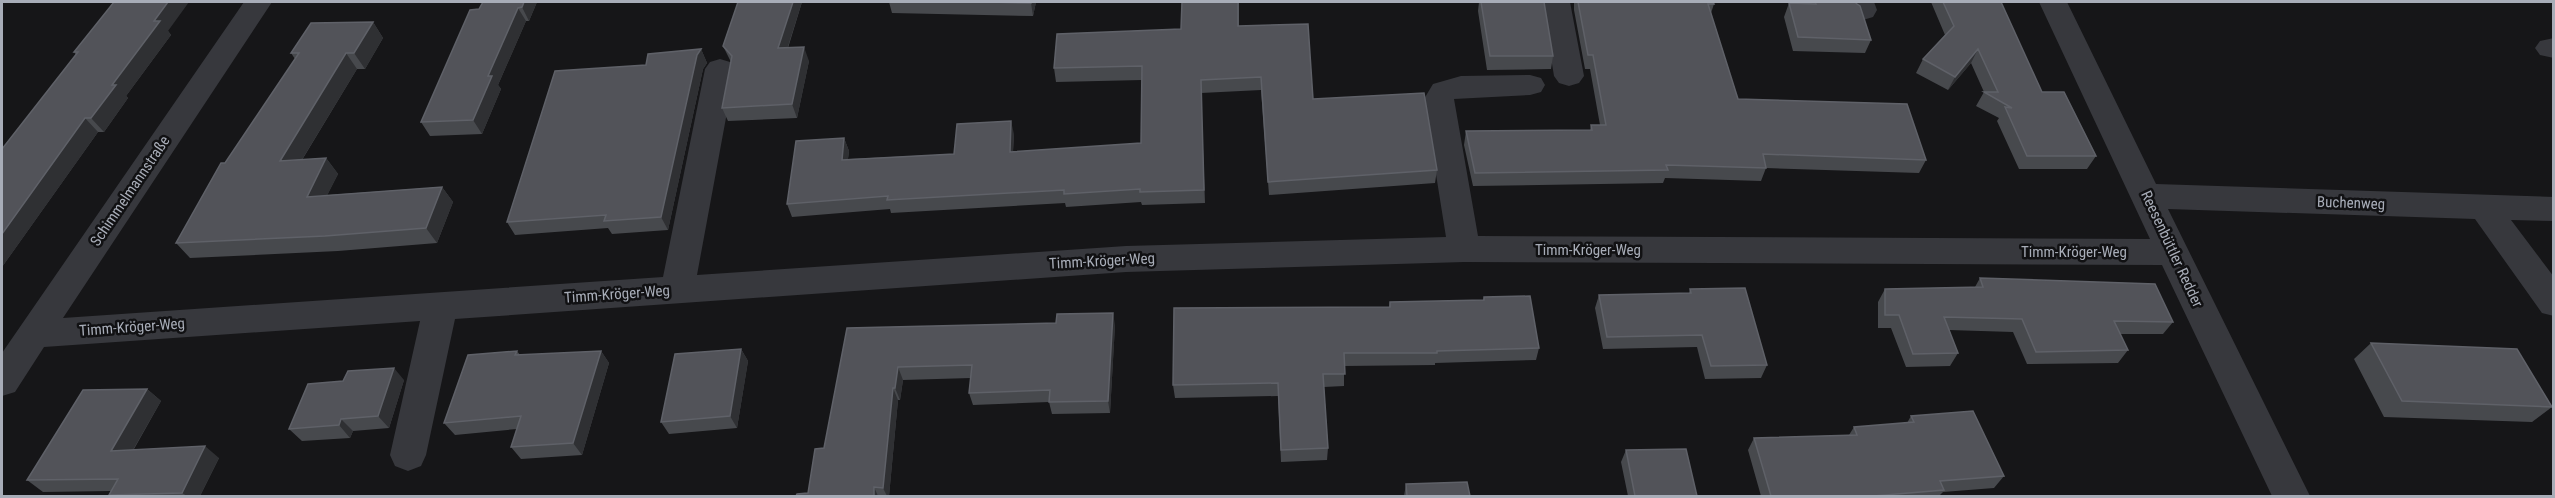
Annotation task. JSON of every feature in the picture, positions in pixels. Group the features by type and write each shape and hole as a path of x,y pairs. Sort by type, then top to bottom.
{"street":[{"name":"Schimmelmannstraße","path":"2,381 258,2"},
{"path":"1556,2 1569,76"},
{"name":"Reesenbüttler Redder","path":"2054,2 2148,196 2265,447 2291,496"},
{"path":"677,290 720,69"},
{"path":"1464,249 1439,99 1444,91 1461,87 1530,85"},
{"name":"Buchenweg","path":"2148,196 2553,209"},
{"path":"2484,207 2553,303"},
{"name":"Timm-Kröger-Weg","path":"33,334 1126,259 1464,249 2174,252"},
{"path":"408,455 441,306"}],"building":[{"path":"114,2 168,2 154,21 160,21 112,85 116,85 91,118 85,118 2,234 2,149"},
{"path":"483,2 524,2 522,7 518,8 488,76 492,76 473,120 421,122 470,10 479,9"},
{"path":"738,2 793,2 778,48 804,47 792,104 722,108 732,56 723,46"},
{"path":"1182,2 1238,2 1238,26 1308,24 1313,99 1424,93 1437,170 1268,182 1261,77 1201,80 1204,190 1140,192 1140,189 1064,194 1064,190 887,200 888,196 787,204 796,141 844,138 842,160 954,154 957,124 1011,121 1010,152 1141,143 1142,66 1054,68 1057,34 1181,29"},
{"path":"1481,2 1544,2 1553,56 1490,56"},
{"path":"1578,2 1713,2 1714,4 1708,4 1738,99 1907,104 1926,160 1763,154 1766,168 1666,165 1668,170 1475,173 1466,131 1592,130 1591,125 1606,125 1593,55 1588,55"},
{"path":"1815,2 1855,2 1860,6 1871,40 1798,37 1789,3 1816,4"},
{"path":"1943,2 2001,2 2042,92 2064,92 2096,156 2027,156 2005,107 2012,108 1984,92 1998,92 1978,49 1955,77 1923,59 1954,26"},
{"path":"373,22 354,53 346,53 280,161 326,158 307,197 442,187 426,228 325,236 176,243 221,163 225,163 299,53 291,53 311,23"},
{"path":"701,49 697,55 661,217 604,221 606,215 507,222 555,71 646,65 648,54"},
{"path":"1980,278 2155,284 2173,322 2114,321 2128,350 2036,352 2022,319 1944,317 1958,353 1913,354 1899,315 1885,315 1885,289 1983,287"},
{"path":"1745,288 1767,365 1711,366 1702,335 1607,337 1599,295 1691,293 1690,289"},
{"path":"1530,296 1539,348 1437,351 1437,353 1344,353 1345,374 1323,374 1328,448 1281,450 1278,383 1173,385 1174,308 1390,307 1390,302 1484,300 1484,297"},
{"path":"1113,313 1108,401 1049,402 1050,390 969,393 972,365 898,367 895,388 893,388 883,488 874,487 874,496 796,496 808,493 815,449 824,448 847,328 1056,323 1057,314"},
{"path":"2371,343 2517,349 2552,407 2402,401"},
{"path":"741,349 730,416 661,422 675,354"},
{"path":"517,351 515,355 601,351 573,443 511,447 521,416 444,423 468,355"},
{"path":"394,368 378,416 341,419 339,425 289,429 308,384 343,381 348,371"},
{"path":"147,389 111,451 205,446 182,493 109,495 118,479 27,480 83,390"},
{"path":"1973,411 2004,476 1940,481 1944,490 1873,496 1771,496 1754,438 1857,435 1854,427 1914,422 1911,416"},
{"path":"1686,449 1697,496 1635,496 1626,450"},
{"path":"1467,482 1470,496 1407,496 1406,484"}]}
